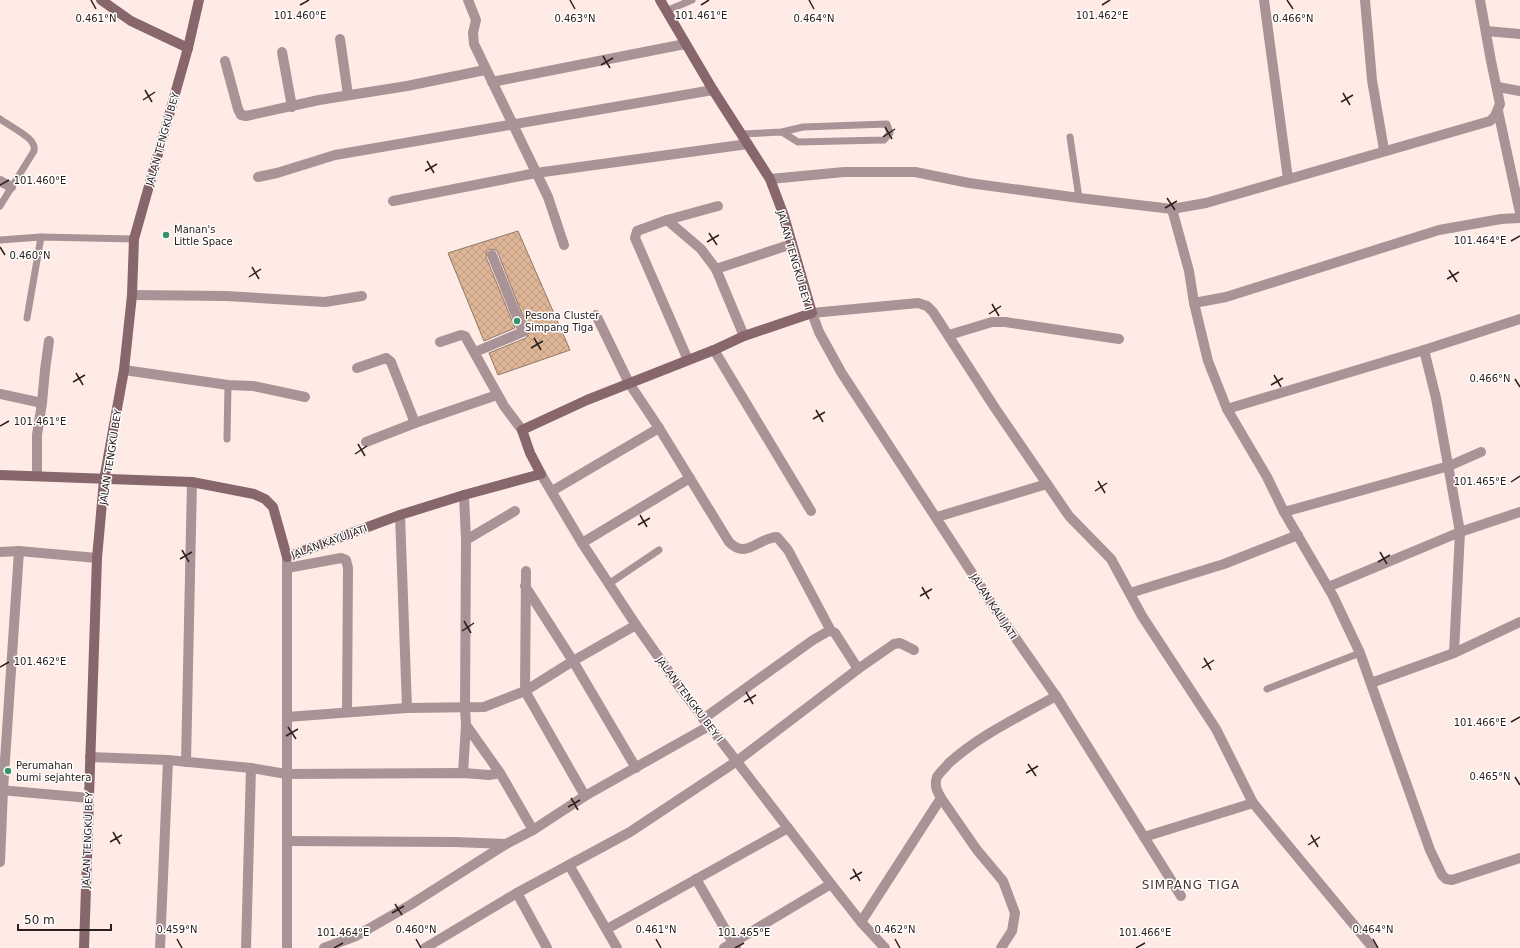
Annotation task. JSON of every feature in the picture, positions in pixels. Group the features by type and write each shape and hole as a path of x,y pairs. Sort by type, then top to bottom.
{"street":[{"path":"101,0 131,21 188,48"},
{"name":"JALAN TENGKU BEY","path":"84,948 84,911 97,558 104,480 124,370 132,295 134,239 188,48 199,0"},
{"path":"468,0 476,20 474,44 485,70 548,197 564,245"},
{"name":"JALAN TENGKU BEY I","path":"522,430 587,400 714,350 744,336 812,313 792,244 770,179 713,90 660,0"},
{"path":"1264,0 1288,179"},
{"path":"1365,0 1372,80 1384,150"},
{"path":"770,179 844,172 915,172 969,182 1079,198 1172,209 1206,203 1384,150 1490,121 1498,111 1500,104 1498,87 1491,61 1480,0"},
{"path":"1486,31 1520,34"},
{"path":"340,39 348,94"},
{"path":"492,82 685,44"},
{"path":"282,52 292,107"},
{"path":"225,60 238,109 241,115 246,116 254,116 348,94 422,83 485,70"},
{"path":"1498,87 1520,91"},
{"path":"258,177 277,173 335,155 713,90"},
{"path":"1498,111 1520,213"},
{"path":"393,201 536,173 748,144"},
{"path":"0,181 11,187"},
{"path":"688,360 635,238 637,231 667,220 718,206"},
{"path":"1172,209 1189,271 1194,303 1208,361 1227,408 1267,477 1284,512 1328,587 1360,653 1407,788 1430,850 1442,875 1452,880 1520,858"},
{"path":"1194,303 1226,297 1439,230 1501,219 1520,218"},
{"path":"667,220 700,249 716,269 744,336"},
{"path":"716,269 792,244"},
{"path":"475,352 523,332 492,255"},
{"path":"132,295 226,296 325,302 362,296"},
{"path":"812,313 918,303 927,306 933,312 995,408 1069,516 1112,559 1150,628 1216,729 1253,802 1373,948"},
{"name":"JALAN KALI JATI","path":"812,313 819,332 842,372 998,613 1056,696 1181,896"},
{"path":"596,315 629,383 659,428 729,542 735,548 741,550 746,550 771,538 776,538 781,542 788,550 831,631 835,633 858,669"},
{"path":"1227,408 1424,350 1520,319"},
{"path":"949,335 992,322 1005,322 1119,339"},
{"name":"JALAN TENGKU BEY I","path":"440,342 461,335 468,339 504,406 522,430 540,474 552,491 582,543 610,583 636,625 706,723 861,922 885,948"},
{"path":"37,476 37,435 42,403 44,370 49,341"},
{"path":"714,350 811,511"},
{"path":"1424,350 1436,398 1460,532 1454,653"},
{"path":"357,368 386,358 391,362 415,423"},
{"path":"124,370 228,385 253,386 305,397"},
{"path":"0,394 42,403"},
{"path":"366,442 497,394"},
{"path":"552,491 659,428"},
{"path":"1284,512 1449,466 1481,452"},
{"name":"JALAN KAYU JATI","path":"0,475 104,480 192,482 254,494 265,499 273,507 287,557 400,515 464,495 540,474"},
{"path":"582,543 690,478"},
{"path":"186,762 192,482"},
{"path":"937,517 1047,484"},
{"path":"463,773 466,725 466,540 464,495"},
{"path":"466,540 515,511"},
{"path":"1328,587 1460,532 1520,512"},
{"path":"400,515 407,708"},
{"path":"1130,593 1224,564 1298,535"},
{"path":"0,552 19,551 97,558"},
{"path":"0,862 2,790 19,551"},
{"path":"287,557 287,948"},
{"path":"287,568 341,558 346,560 348,568 347,712"},
{"path":"526,571 525,691 586,796"},
{"path":"525,586 636,768"},
{"path":"1371,683 1454,653 1520,622"},
{"path":"286,717 407,708 484,708 525,691 572,661 636,625"},
{"path":"324,948 356,936 410,905 506,844 533,830 586,796 636,768 706,723 813,640 831,631"},
{"path":"425,948 517,893 630,832 737,761 858,669 894,644 900,643 914,650"},
{"path":"1001,948 1012,931 1015,913 1003,881 977,850 941,798 936,789 937,777 942,770 968,747 1056,696"},
{"path":"466,725 500,773 533,830"},
{"path":"90,757 168,760 251,768 286,774 463,773 489,775 500,773"},
{"path":"160,948 168,760"},
{"path":"246,948 251,768"},
{"path":"2,790 89,798"},
{"path":"861,922 941,798"},
{"path":"1144,836 1253,802"},
{"path":"607,929 788,828"},
{"path":"287,841 455,842 506,844"},
{"path":"569,864 617,948"},
{"path":"696,879 735,946"},
{"path":"724,948 735,946 831,884"},
{"path":"517,893 547,948"}],"lane":[{"path":"666,11 692,0"},
{"path":"0,119 33,143 34,147 34,151 0,206"},
{"path":"742,134 782,132 803,127 887,124 890,133 884,140 798,142 782,132"},
{"path":"1070,137 1079,198"},
{"path":"0,240 40,237 134,239"},
{"path":"27,318 40,237"},
{"path":"227,439 228,385"},
{"path":"610,583 659,550"},
{"path":"1267,689 1360,653"}],"building":[{"name":"Pesona Cluster Simpang Tiga","path":"518,231 570,350 498,375 489,353 526,338 529,332 498,253 496,250 490,249 487,251 486,257 515,328 484,341 448,253"}],"place":[{"name":"Manan's Little Space","path":"166,235"},
{"name":"Pesona Cluster Simpang Tiga","path":"517,321"},
{"name":"Perumahan bumi sejahtera","path":"8,771"}],"district":[{"name":"SIMPANG TIGA","path":"1191,885"}]}
